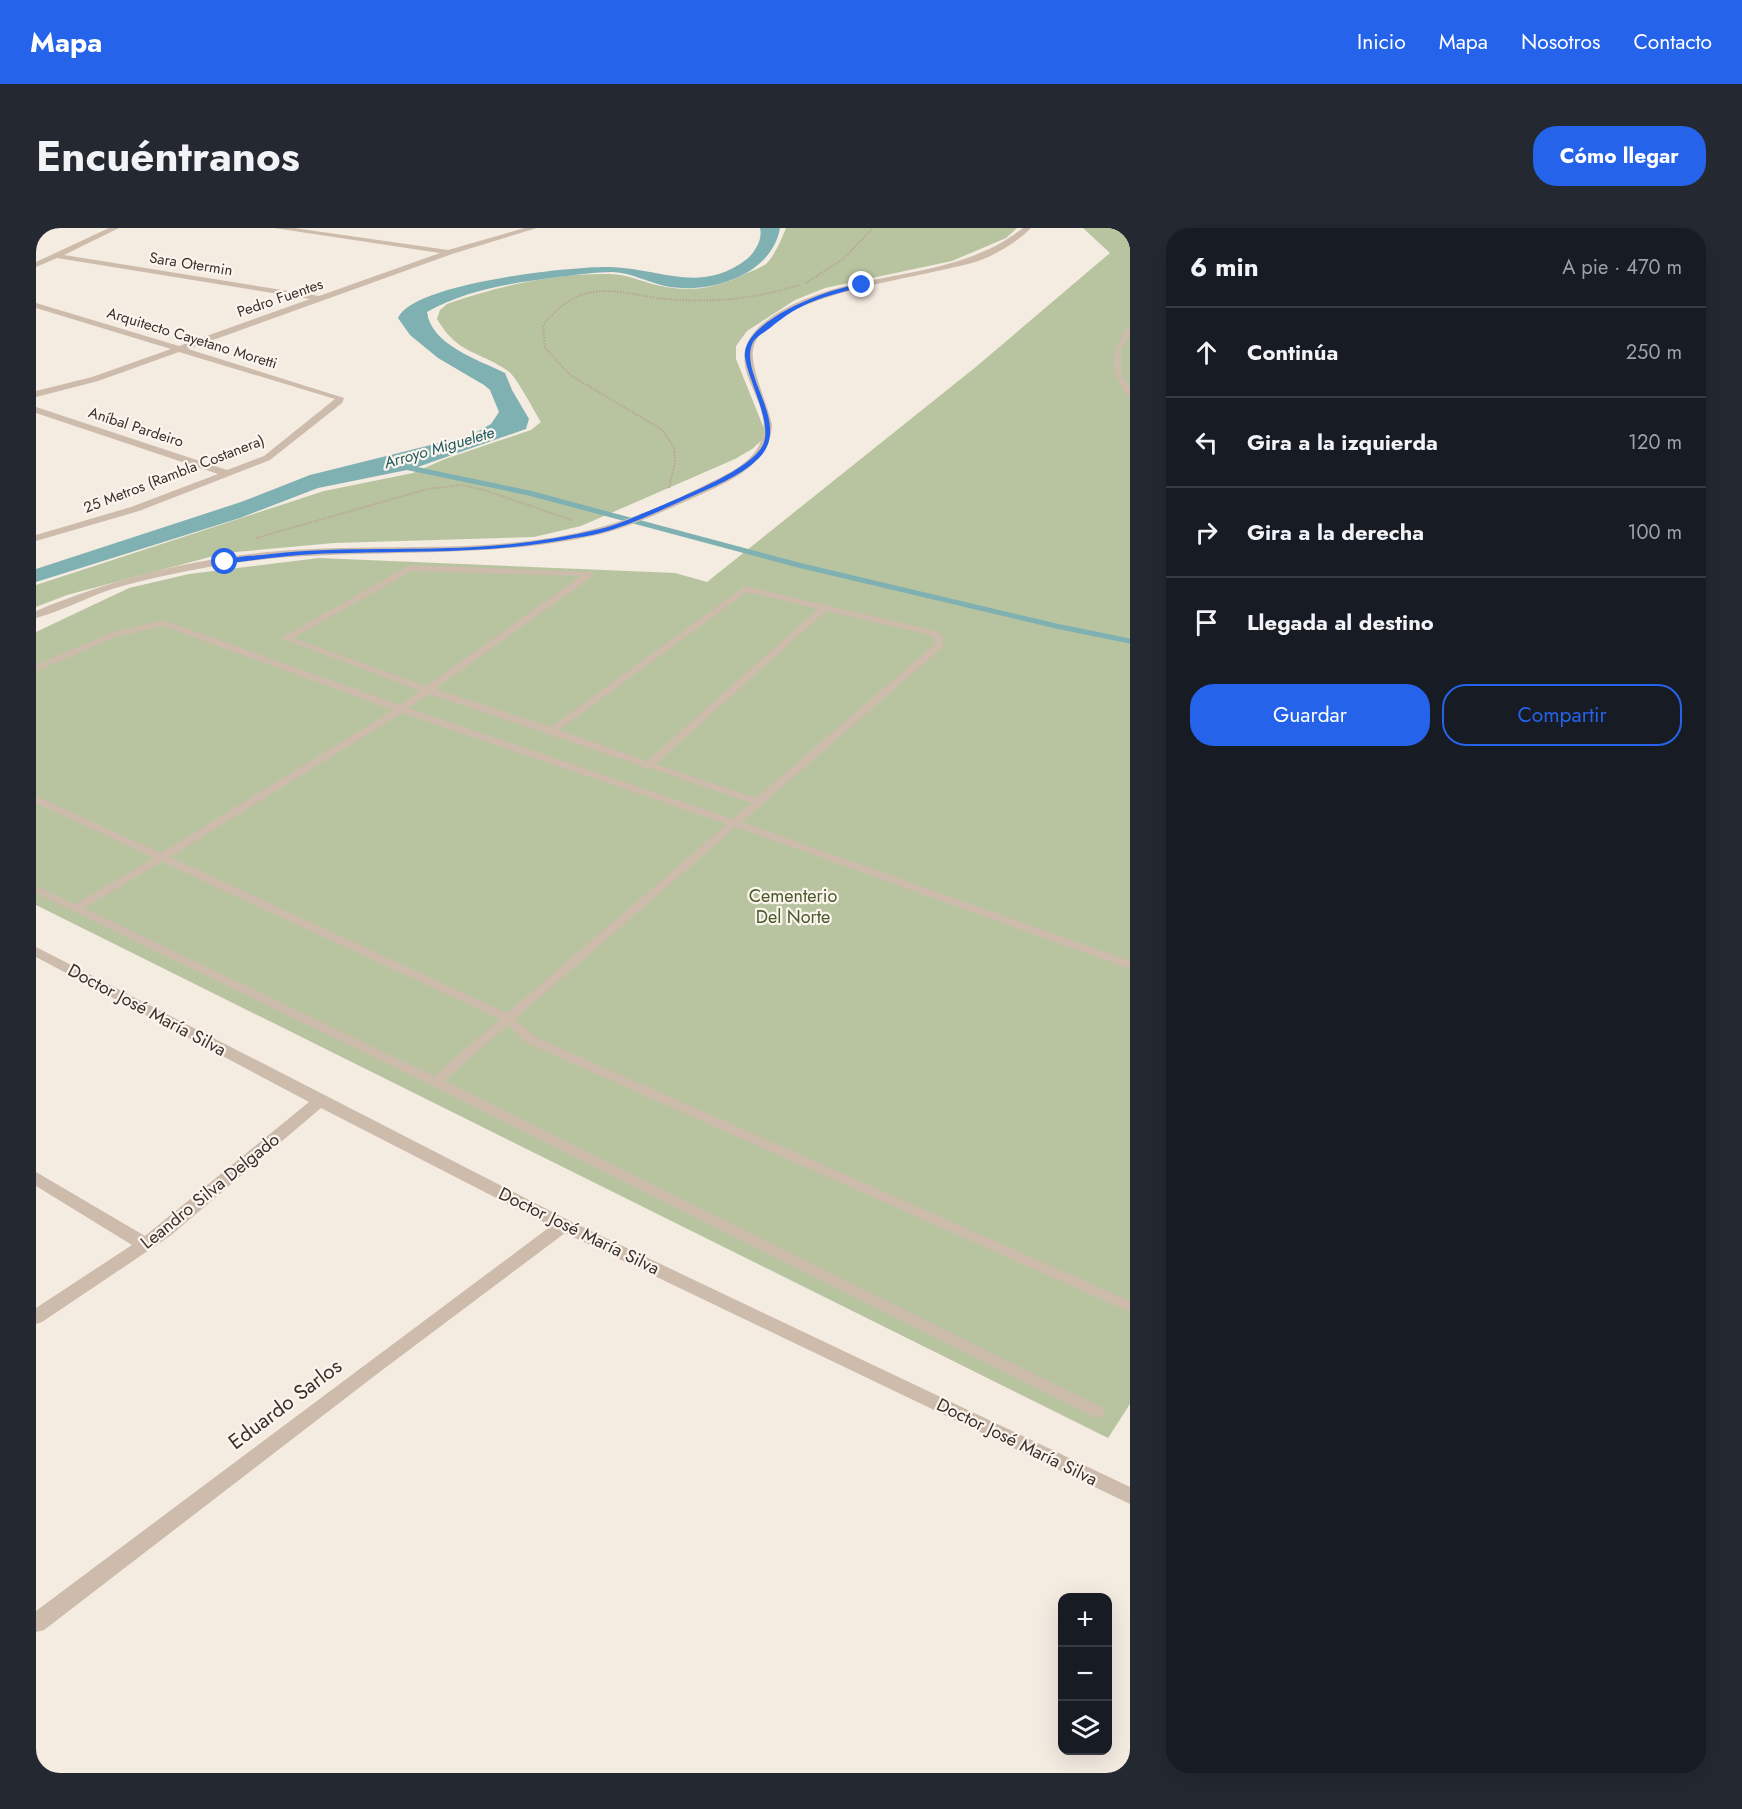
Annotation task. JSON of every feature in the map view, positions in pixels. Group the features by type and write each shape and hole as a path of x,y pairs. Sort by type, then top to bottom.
{"street":[{"path":"36,265 116,228"},
{"path":"278,228 449,252"},
{"name":"Pedro Fuentes","path":"36,394 95,379 178,347 449,252 533,228"},
{"path":"36,615 63,602 142,578 214,563 282,554 344,550 473,549 538,543 603,531 726,478 757,457 766,444 768,432 747,356 751,340 791,308 821,296 956,264 984,255 1011,243 1028,228"},
{"name":"Sara Otermin","path":"57,256 320,298"},
{"name":"Arquitecto Cayetano Moretti","path":"36,305 340,398"},
{"name":"25 Metros (Rambla Costanera)","path":"38,534 135,509 267,458 340,398"},
{"name":"Aníbal Pardeiro","path":"36,410 226,473"},
{"name":"Doctor José María Silva","path":"39,956 564,1225 1130,1496"},
{"name":"Leandro Silva Delgado","path":"36,1317 146,1245 320,1101"},
{"path":"36,1178 146,1245"},
{"name":"Eduardo Sarlos","path":"36,1623 360,1376 564,1225"}],"lane":[{"path":"1130,328 1118,349 1118,375 1130,393"},
{"path":"74,909 161,858 401,709 427,690 571,588 590,574 410,568 286,638 427,690 757,802"},
{"path":"435,1082 940,645 940,638 933,633 744,589 552,731"},
{"path":"647,766 824,608"},
{"path":"36,668 112,636 164,623 401,709 733,822 1130,965"},
{"path":"36,799 507,1018 531,1040 1130,1307"},
{"path":"36,889 435,1082 1098,1412"}],"path":[{"path":"668,492 675,462 674,447 661,429 570,375 545,348 543,325 549,316 578,297 589,293 618,293 689,300 756,295 789,289 830,271 856,248 873,228"},
{"path":"251,540 428,489 462,485 579,521"}],"green space":[{"path":"786,228 1017,228 1006,238 952,261 825,288 795,300 747,331 736,346 736,359 767,436 752,449 735,459 581,526 534,537 334,543 225,553 67,595 36,607 36,585 324,491 413,473 445,459 531,430 541,422 511,374 497,364 461,346 445,331 437,319 440,310 447,304 527,282 589,274 616,274 659,286 677,288 697,289 716,285 766,264 775,252"},
{"name":"Cementerio Del Norte","path":"1083,228 1130,228 1130,1404 1108,1438 36,905 36,632 129,588 189,574 319,558 675,573 707,582 977,366 1110,253"}],"water":[{"name":"Arroyo Miguelete","path":"760,228 780,228 774,245 765,259 751,270 718,284 682,288 665,286 620,273 592,273 524,282 474,292 427,312 430,324 447,342 470,357 505,373 529,419 526,429 412,469 318,488 240,518 36,582 36,569 241,502 310,475 471,435 491,424 499,412 490,390 438,358 410,335 398,318 410,306 432,295 495,279 591,267 628,268 680,277 713,276 730,270 750,256 759,241"}],"waterway":[{"name":"Arroyo Miguelete","path":"405,467 529,493 798,565 1056,626 1130,641"}],"route":[{"path":"225,562 282,554 344,550 473,549 528,544 603,531 665,506 726,478 757,457 766,444 768,432 764,411 747,356 751,340 791,308 821,296 862,285"}]}
